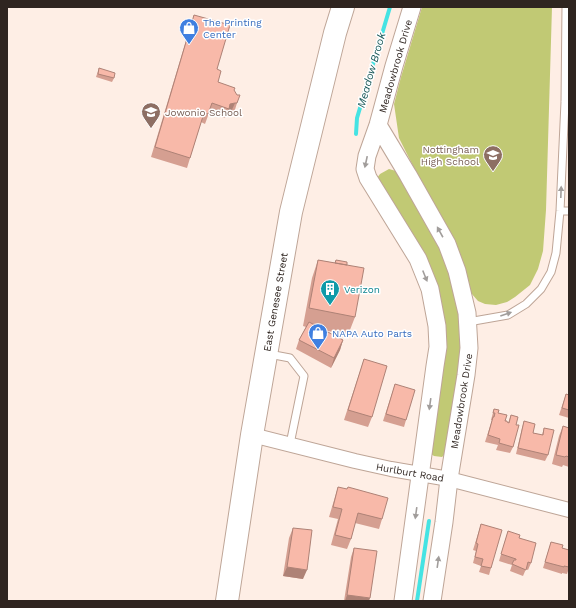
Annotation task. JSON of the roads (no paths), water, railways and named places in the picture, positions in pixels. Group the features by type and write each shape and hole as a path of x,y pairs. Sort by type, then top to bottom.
{"main road":[{"name":"East Genesee Street","path":"227,601 252,435 291,212 335,33 343,7"}],"street":[{"name":"Meadowbrook Drive","path":"404,601 438,347 437,326 430,289 418,259 368,178 365,169 367,156 378,125 412,7"},
{"name":"Meadowbrook Drive","path":"378,125 447,244 458,271 468,313 469,348 466,375 448,479 444,522 432,601"},
{"name":"Hurlburt Road","path":"252,435 355,461 448,479 569,510"}],"lane":[{"path":"468,322 508,315 526,304 541,289 550,272 556,253 560,211 565,102 566,7"},
{"path":"560,211 569,211"},
{"path":"266,354 290,358 304,376 290,444"}],"waterway":[{"name":"Meadow Brook","path":"356,134 357,118 390,7"},
{"name":"Meadow Brook","path":"417,601 429,521"}],"place":[{"name":"The Printing Center","path":"189,45"},
{"name":"Jowonio School","path":"151,129"},
{"name":"Nottingham High School","path":"493,172"},
{"name":"Verizon","path":"330,306"},
{"name":"NAPA Auto Parts","path":"318,350"}]}
